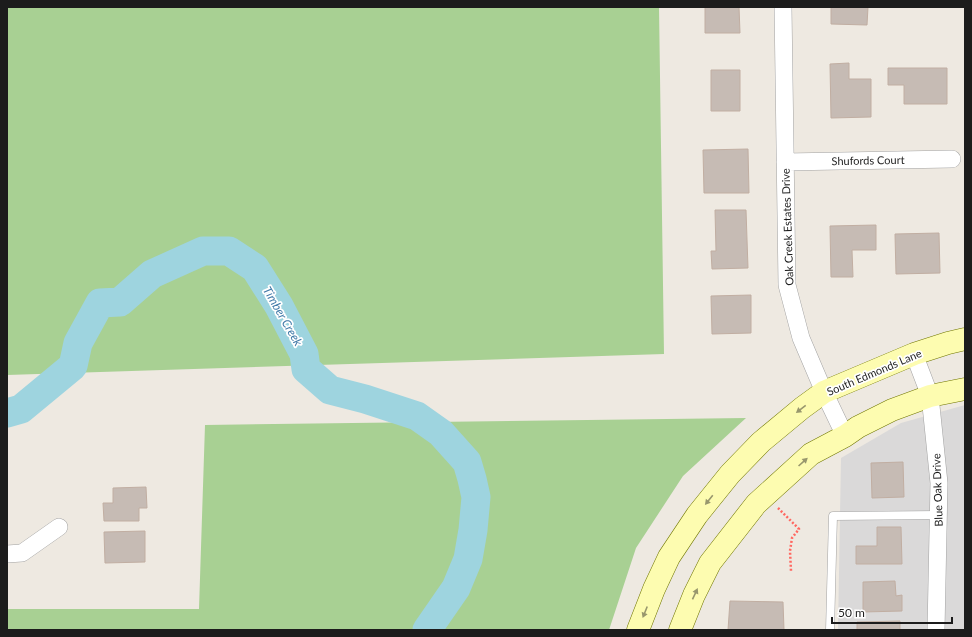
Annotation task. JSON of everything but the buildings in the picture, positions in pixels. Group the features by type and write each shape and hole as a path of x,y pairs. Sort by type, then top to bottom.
{"main road":[{"name":"South Edmonds Lane","path":"638,630 654,589 669,557 697,515 730,474 761,442 824,392 914,354 965,339"},
{"path":"680,630 694,595 710,563 756,504 784,486 811,454 845,436 858,427 892,410 930,396 965,389"}],"street":[{"name":"Oak Creek Estates Drive","path":"783,7 787,285 801,338 845,436"},
{"name":"Shufords Court","path":"785,162 952,159"},
{"name":"Blue Oak Drive","path":"914,354 930,396 939,483 936,630"},
{"path":"7,554 22,553 59,527"}],"lane":[{"path":"830,630 833,516 939,515"}],"path":[{"path":"773,504 799,529 792,538 790,551 791,571"}],"shaded area":[{"path":"965,405 965,630 838,630 841,458 901,423"}],"green space":[{"path":"7,7 659,7 664,354 7,375"},
{"path":"746,418 683,476 636,548 609,630 7,630 7,609 199,609 205,425"}],"waterway":[{"name":"Timber Creek","path":"7,413 21,409 73,366 78,343 100,303 120,302 152,274 203,251 229,251 255,268 279,306 304,354 306,369 330,390 365,399 417,416 441,433 467,462 476,497 473,530 468,559 456,588 427,630"}]}
